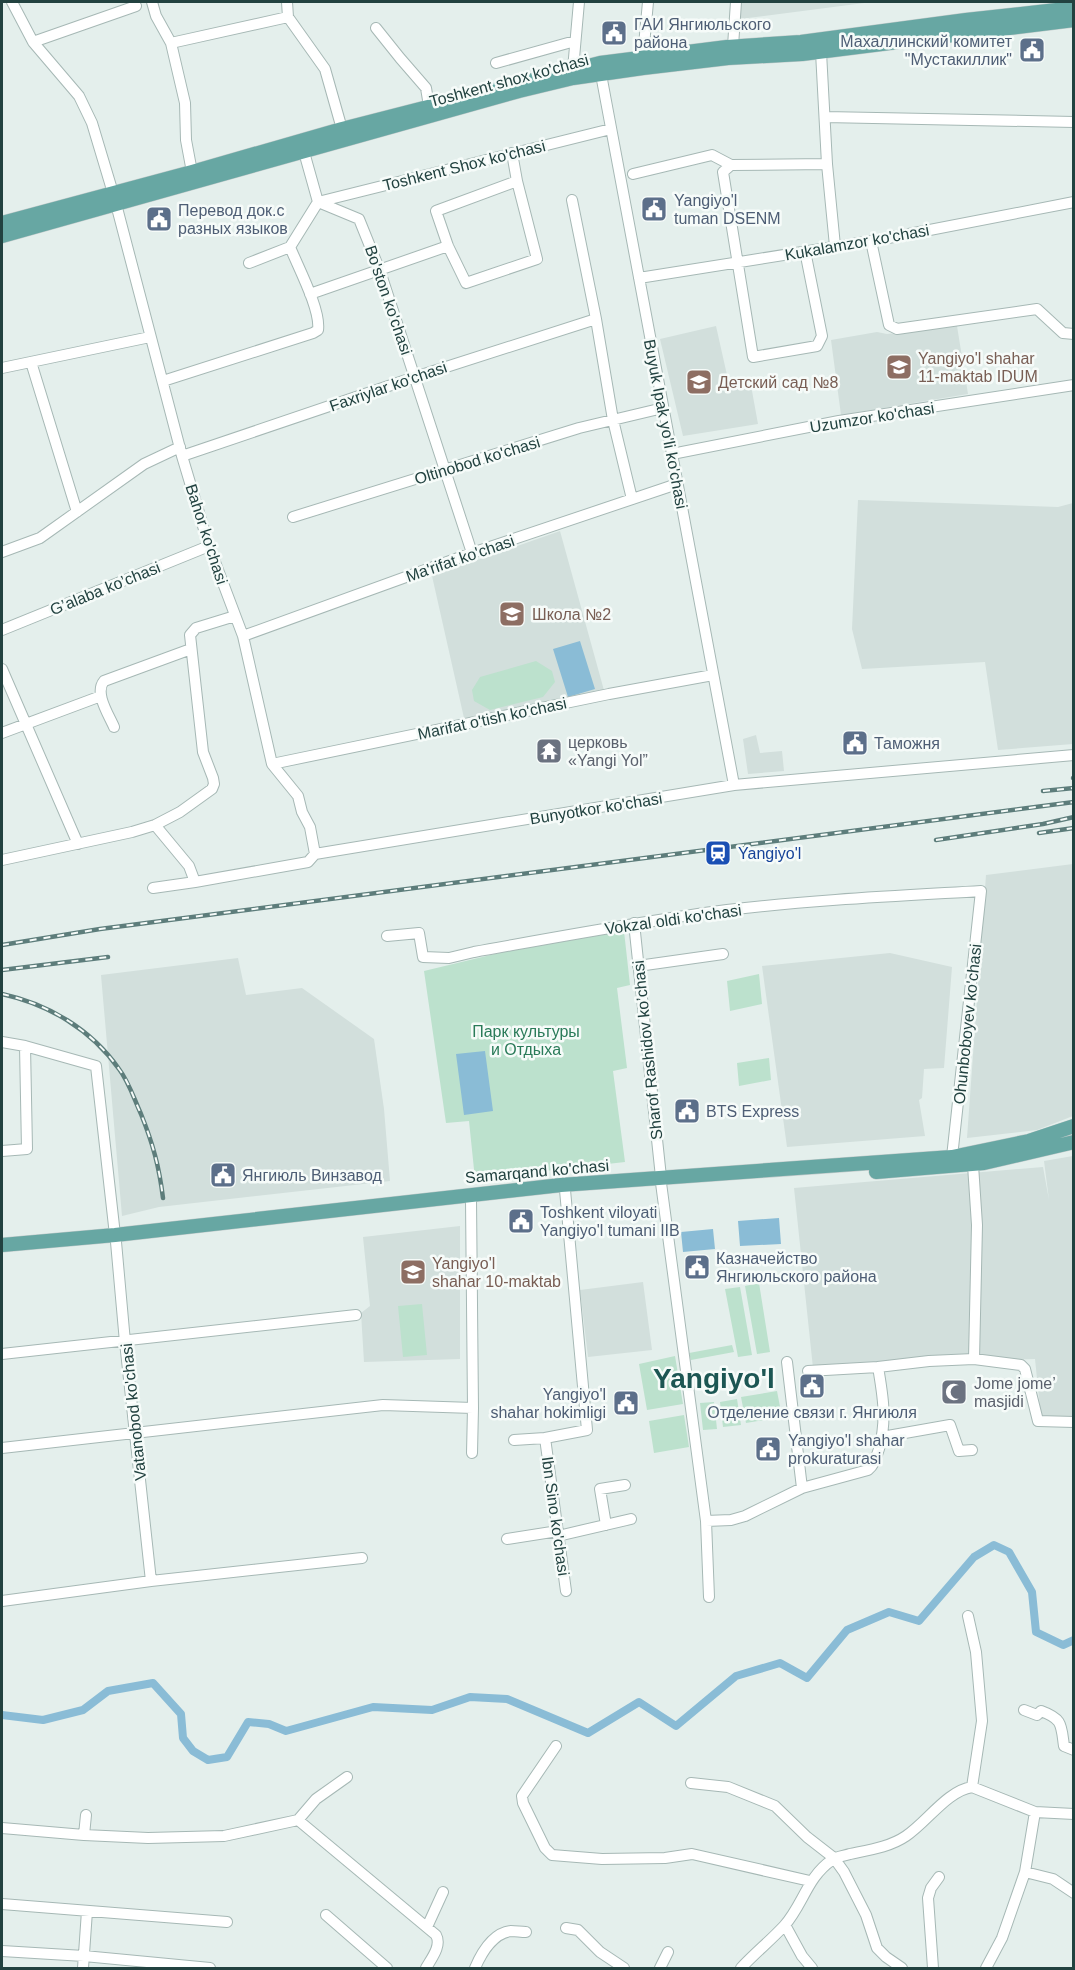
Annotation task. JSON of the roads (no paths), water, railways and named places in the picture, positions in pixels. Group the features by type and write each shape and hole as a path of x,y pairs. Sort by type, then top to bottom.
{"main road":[{"name":"Toshkent shox ko'chasi","path":"2,223 304,152 573,78 644,56 734,46 801,42 1074,8"},
{"name":"Toshkent shox ko'chasi","path":"2,236 192,172 342,129 573,69 821,52 1074,20"},
{"name":"Samarqand ko'chasi","path":"2,1253 471,1197 952,1156 1029,1141 1074,1126"},
{"name":"Samarqand ko'chasi","path":"471,1197 661,1180 861,1173 973,1165 1074,1142"},
{"name":"Samarqand ko'chasi","path":"2,1245 116,1239"}],"street":[{"name":"Bahor ko'chasi","path":"12,2 33,42 79,96 92,123 115,198 181,452 209,546 243,636 272,764 298,796 302,812 310,827 315,854"},
{"path":"152,2 156,16 171,43 185,103 186,140 192,172"},
{"path":"287,2 288,17 325,69 342,129"},
{"path":"573,69 579,2"},
{"path":"644,56 648,2"},
{"path":"734,46 736,2"},
{"path":"33,42 136,6"},
{"path":"171,43 288,17"},
{"path":"376,28 426,88 429,106"},
{"path":"495,63 575,41"},
{"path":"821,52 827,164 835,246"},
{"name":"Buyuk Ipak yo'li ko'chasi","path":"600,68 734,785"},
{"path":"825,117 1074,122"},
{"name":"Toshkent Shox ko'chasi","path":"318,202 611,129"},
{"path":"249,263 290,247 318,202 304,152"},
{"path":"512,153 537,259 466,283 448,246 436,211 517,181"},
{"path":"633,174 712,155 731,165 827,164"},
{"path":"731,165 723,172 753,357 816,346 822,336 805,251"},
{"path":"572,200 613,420 632,499"},
{"name":"Bo'ston ko'chasi","path":"318,202 359,219 380,271 472,553"},
{"name":"Kukalamzor ko'chasi","path":"639,278 871,241 1074,202"},
{"path":"871,241 891,328 1037,309 1063,333 1074,334"},
{"path":"310,294 448,246"},
{"path":"163,381 318,330 319,324 310,294 290,247"},
{"name":"Faxriylar ko'chasi","path":"2,552 40,538 144,464 596,319"},
{"path":"2,368 150,338"},
{"path":"31,362 77,512"},
{"name":"Uzumzor ko'chasi","path":"672,454 839,421 1074,385"},
{"name":"Oltinobod ko'chasi","path":"293,517 579,428 663,408"},
{"name":"Ma'rifat ko'chasi","path":"243,636 472,553 677,484"},
{"name":"G’alaba ko’chasi","path":"2,630 209,546"},
{"path":"2,860 155,825 180,812 212,789 214,784 204,752 190,635 196,628 235,616"},
{"path":"114,728 101,696 100,687 104,681 191,649"},
{"path":"2,669 78,844"},
{"name":"Marifat o'tish ko'chasi","path":"272,764 609,694 713,675"},
{"path":"2,733 101,696"},
{"name":"Bunyotkor ko'chasi","path":"153,888 308,862 315,854 734,785 1074,755"},
{"path":"155,825 189,866 195,882"},
{"name":"Vokzal oldi ko'chasi","path":"387,936 418,933 423,957 449,958 634,923 727,910 844,898 981,891"},
{"name":"Ohunboboyev ko'chasi","path":"952,1156 981,891"},
{"name":"Sharof Rashidov ko’chasi","path":"634,923 661,1180 706,1521 709,1597"},
{"path":"639,966 723,954"},
{"name":"Vatanobod ko'chasi","path":"2,1042 25,1046 96,1066 151,1581"},
{"path":"2,1151 27,1149 25,1046"},
{"path":"973,1165 976,1225 974,1359"},
{"name":"Ibn Sino ko'chasi","path":"564,1190 587,1430 545,1438 566,1591"},
{"path":"471,1197 472,1453"},
{"path":"2,1354 356,1315"},
{"path":"808,1371 974,1359 1021,1365 1025,1369 1038,1421 1074,1422"},
{"path":"787,1362 802,1488"},
{"path":"706,1521 731,1520 745,1516 802,1488 868,1470 875,1461 884,1428 884,1404 878,1367"},
{"path":"2,1448 383,1405 473,1408"},
{"path":"882,1437 950,1425 959,1451 972,1450"},
{"path":"514,1440 545,1438"},
{"path":"606,1525 600,1488 625,1485"},
{"path":"507,1539 558,1533 631,1519"},
{"path":"2,1600 362,1558"},
{"path":"968,1616 976,1652 982,1721 972,1787"},
{"path":"1024,1710 1037,1715 1041,1711 1055,1716 1061,1724 1064,1746 1074,1750"},
{"path":"556,1746 522,1796 523,1803 545,1848 552,1855 603,1859 665,1858 692,1854 810,1881"},
{"path":"2,1828 148,1838 225,1836 298,1820 316,1799 347,1777"},
{"path":"691,1783 728,1787 775,1806 807,1837 834,1858 844,1872 866,1915 877,1948 902,1968"},
{"path":"741,1968 785,1925 810,1881 834,1858 888,1845 903,1838 964,1788 972,1787 1035,1812 1074,1814"},
{"path":"986,1968 1002,1938 1025,1872 1035,1812"},
{"path":"84,1835 86,1815"},
{"path":"298,1820 427,1927 439,1940 426,1968"},
{"path":"1025,1872 1053,1879 1074,1893"},
{"path":"933,1968 928,1898 931,1888 939,1877"},
{"path":"427,1927 443,1892"},
{"path":"2,1904 227,1922"},
{"path":"83,1968 87,1911"},
{"path":"326,1915 387,1968"},
{"path":"785,1925 802,1956 812,1968"},
{"path":"566,1928 578,1930 600,1952 624,1968"},
{"path":"475,1968 492,1941 508,1931 526,1932"},
{"path":"2,1951 210,1968"},
{"path":"660,1968 669,1952"}],"water":[{"path":"580,641 595,689 568,697 553,649"},
{"path":"485,1051 493,1111 464,1115 456,1054"},
{"path":"779,1218 781,1244 740,1246 738,1221"},
{"path":"713,1229 715,1249 683,1252 681,1232"}],"waterway":[{"path":"2,1715 43,1720 83,1710 108,1691 153,1683 181,1714 183,1738 193,1751 208,1760 227,1757 248,1722 269,1724 286,1731 373,1707 432,1710 470,1697 507,1699 588,1733 639,1702 676,1726 736,1676 780,1663 807,1678 847,1630 889,1612 919,1621 974,1557 994,1545 1009,1552 1032,1592 1036,1632 1063,1645 1074,1640"}],"railway":[{"path":"1043,791 1074,788"},
{"path":"2,945 100,929 1074,802"},
{"path":"936,840 1043,824 1074,817"},
{"path":"1039,833 1074,828"},
{"path":"2,970 108,957"},
{"path":"2,994 36,1004 67,1020 82,1030 108,1055 126,1079 145,1125 157,1165 163,1198"}],"place":[{"name":"ГАИ Янгиюльского района","path":"614,33"},
{"name":"Махаллинский комитет \"Мустакиллик\"","path":"1032,50"},
{"name":"Yangiyo'l tuman DSENM","path":"654,209"},
{"name":"Перевод док.с разных языков","path":"159,219"},
{"name":"Yangiyo'l shahar 11-maktab IDUM","path":"899,367"},
{"name":"Детский сад №8","path":"699,382"},
{"name":"Школа №2","path":"512,614"},
{"name":"Таможня","path":"855,743"},
{"name":"церковь «Yangi Yol”","path":"549,751"},
{"name":"Yangiyo'l","path":"718,853"},
{"name":"BTS Express","path":"687,1111"},
{"name":"Янгиюль Винзавод","path":"223,1175"},
{"name":"Toshkent viloyati Yangiyo'l tumani IIB","path":"521,1221"},
{"name":"Казначейство Янгиюльского района","path":"697,1267"},
{"name":"Yangiyo'l shahar 10-maktab","path":"413,1272"},
{"name":"Отделение связи г. Янгиюля","path":"812,1386"},
{"name":"Jome jome’ masjidi","path":"954,1392"},
{"name":"Yangiyo'l shahar hokimligi","path":"626,1403"},
{"name":"Yangiyo'l shahar prokuraturasi","path":"768,1449"}],"district":[{"name":"Yangiyo'l","path":"714,1378"}],"park label":[{"name":"Парк культуры и Отдыха","path":"526,1040"}]}
